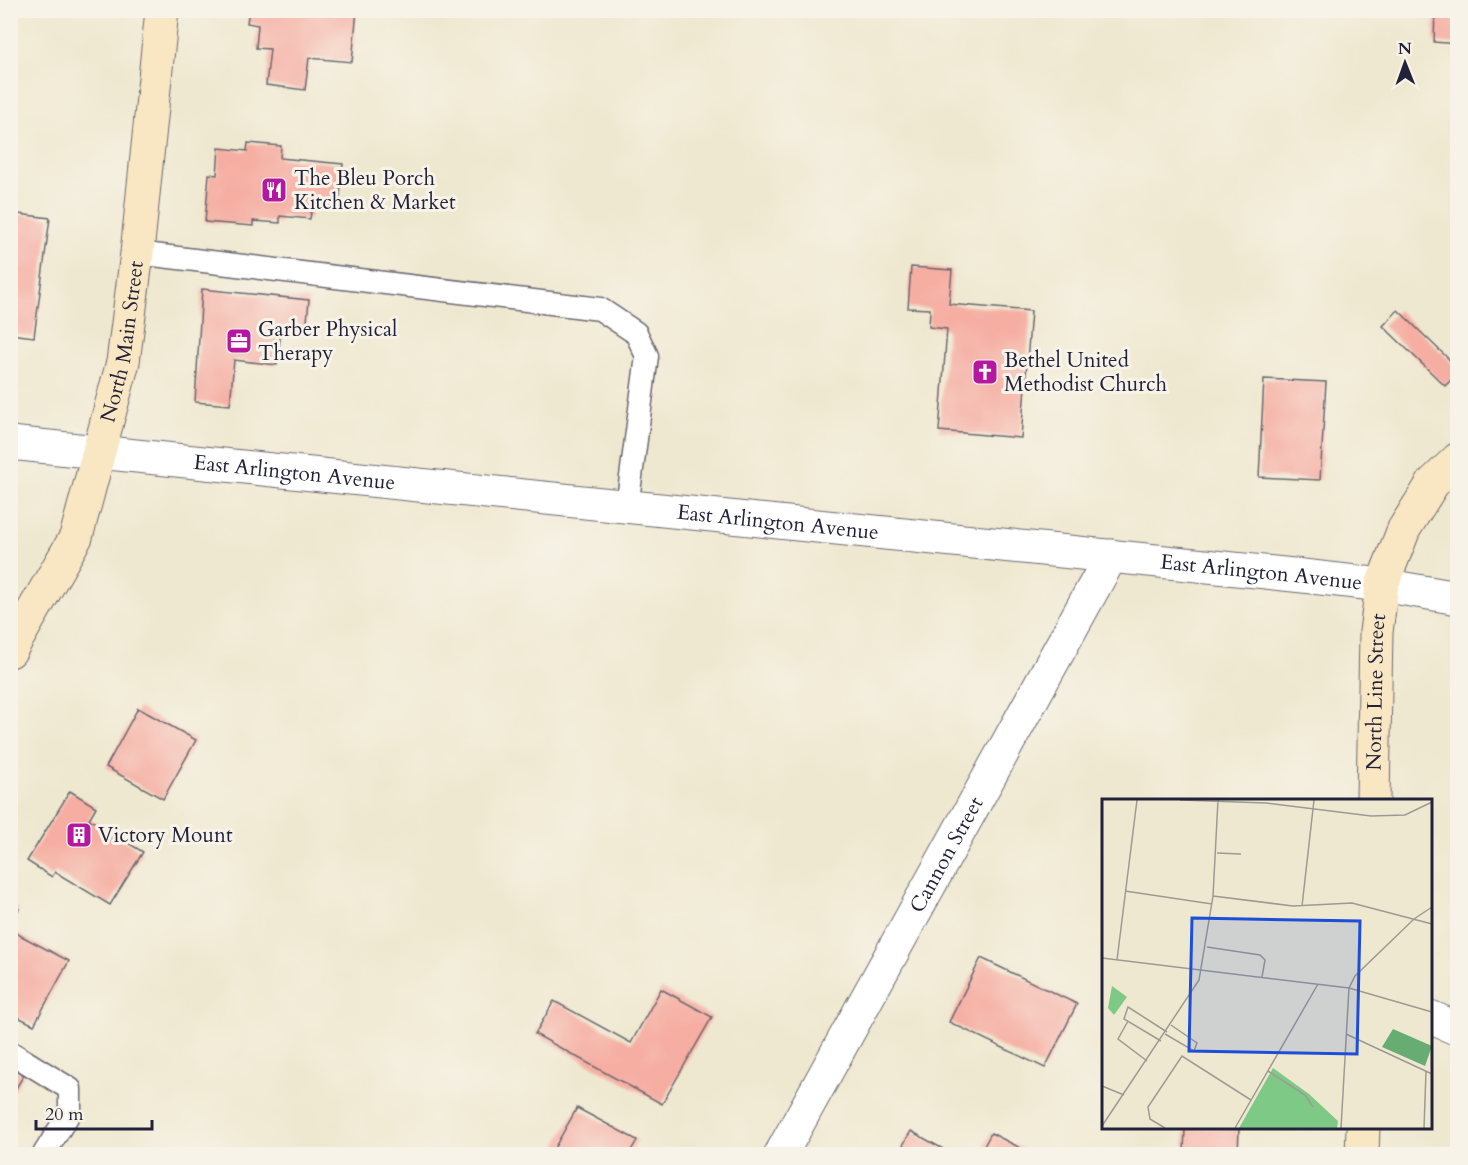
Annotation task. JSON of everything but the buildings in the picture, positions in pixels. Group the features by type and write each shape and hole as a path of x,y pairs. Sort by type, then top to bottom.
{"main road":[{"name":"North Main Street","path":"10,651 76,537 123,362 137,253 162,10"},
{"name":"North Line Street","path":"1372,799 1376,632 1382,585 1404,529 1433,483 1458,459"},
{"path":"1362,1155 1363,1129"}],"street":[{"name":"East Arlington Avenue","path":"10,443 1382,585 1458,598"},
{"name":"Cannon Street","path":"781,1155 1111,556"},
{"path":"1432,1017 1458,1029"}],"lane":[{"path":"137,253 600,309 636,333 647,356 627,507"},
{"path":"10,1052 70,1089 70,1112 44,1155"}],"place":[{"name":"The Bleu Porch Kitchen & Market","path":"274,190"},
{"name":"Garber Physical Therapy","path":"239,341"},
{"name":"Bethel United Methodist Church","path":"985,372"},
{"name":"Victory Mount","path":"79,835"}]}
